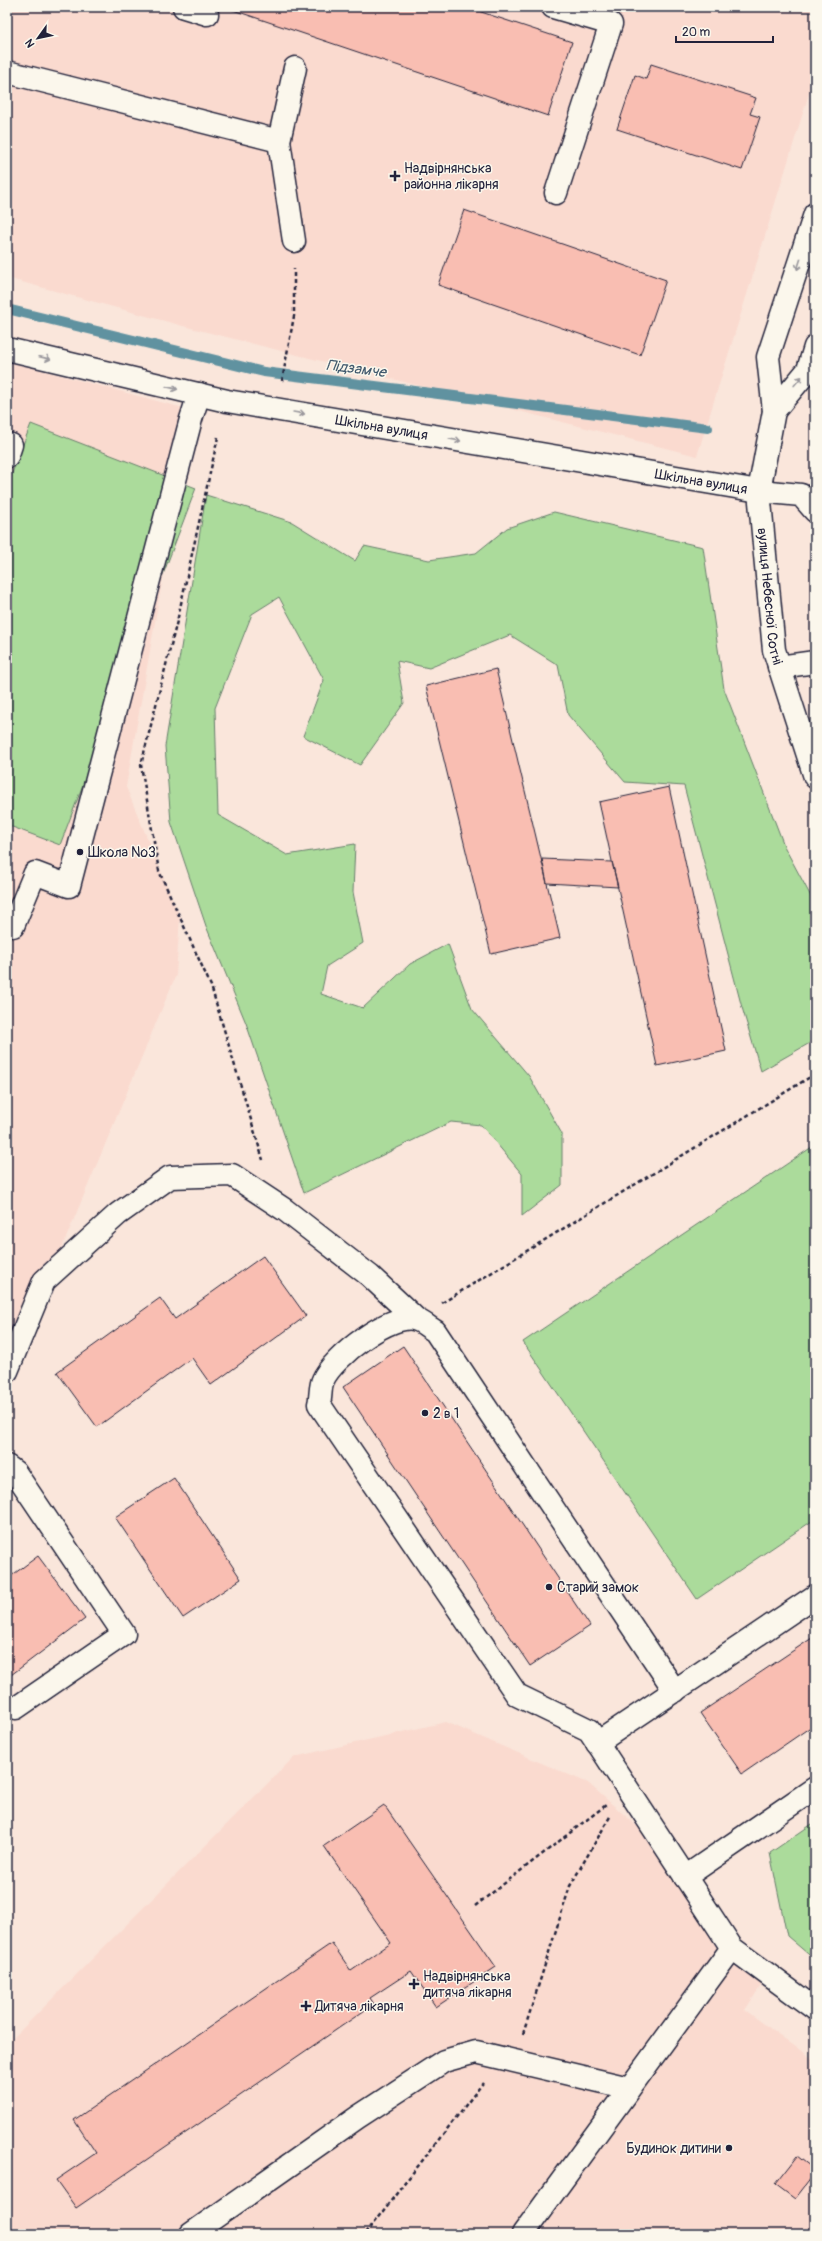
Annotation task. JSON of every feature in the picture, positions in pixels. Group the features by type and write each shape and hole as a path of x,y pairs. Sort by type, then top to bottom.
{"street":[{"path":"184,7 207,14"},
{"path":"552,7 613,16 556,194"},
{"path":"294,241 279,141 295,68"},
{"path":"7,72 279,141"},
{"name":"вулиця Небесної Сотні","path":"815,214 768,357 774,411 759,491 774,650 815,777"},
{"name":"вулиця Небесної Сотні","path":"774,411 808,370 815,348"},
{"name":"Шкільна вулиця","path":"7,349 227,401 759,491 801,495 815,511"},
{"path":"7,924 13,926 35,873 69,886 190,419 199,394"},
{"path":"7,444 11,445 7,457"},
{"path":"779,667 815,662"},
{"path":"7,1371 44,1280 118,1214 170,1177 232,1175 285,1210 328,1243 370,1276 416,1319 435,1331 675,1690"},
{"path":"416,1319 395,1320 369,1334 342,1357 323,1380 320,1404 517,1695 588,1730 732,1948 815,2009"},
{"path":"7,1466 15,1472 124,1634 16,1708"},
{"path":"597,1743 815,1596"},
{"path":"685,1877 815,1788"},
{"path":"523,2234 732,1948"},
{"path":"191,2234 358,2117 444,2061 476,2052 629,2088"}],"path":[{"path":"280,389 294,316 294,241"},
{"path":"227,401 178,617 140,766 159,871 211,986 264,1166"},
{"path":"416,1319 815,1074"},
{"path":"475,1906 627,1789"},
{"path":"365,2234 509,2060 570,1886 627,1789"}],"shaded area":[{"name":"Надвірнянська районна лікарня","path":"7,7 815,7 815,74 697,456 183,326 7,278"},
{"name":"Школа №3","path":"7,361 198,412 160,593 126,787 180,917 176,975 7,1379"},
{"name":"Надвірнянська дитяча лікарня","path":"446,1722 588,1783 672,1857 768,1975 745,2010 815,2061 815,2234 7,2234 7,2044 294,1757"}],"green space":[{"path":"31,424 196,488 60,845 7,825 7,486"},
{"path":"206,495 292,522 355,561 364,546 429,560 476,553 507,528 554,512 703,547 724,689 785,848 815,904 815,1040 761,1071 741,1004 684,786 625,782 568,715 558,665 510,635 429,668 397,661 404,703 360,765 303,736 324,680 279,597 252,614 215,708 218,815 287,855 355,844 353,892 363,943 327,966 321,994 363,1008 410,964 448,944 472,1009 529,1076 562,1134 562,1185 522,1216 522,1174 481,1125 451,1122 304,1193 246,1023 206,926 171,822 165,746"},
{"path":"815,1145 815,1519 697,1599 523,1342"},
{"path":"815,1822 815,1960 787,1936 770,1853"}],"building":[{"path":"224,7 466,7 572,42 548,116"},
{"path":"651,64 756,98 750,114 760,117 742,170 617,129 635,75 646,79"},
{"path":"464,210 666,280 640,355 438,285"},
{"path":"496,669 560,938 491,954 426,686"},
{"path":"669,787 726,1051 657,1066 599,802"},
{"path":"542,859 612,862 618,887 547,883"},
{"path":"263,1256 306,1316 211,1385 192,1358 97,1427 57,1372 160,1298 175,1319"},
{"path":"403,1346 590,1626 530,1666 343,1387"},
{"path":"174,1478 241,1579 183,1618 115,1517"},
{"path":"38,1556 85,1619 7,1678 7,1579"},
{"path":"815,1636 815,1724 742,1774 700,1713"},
{"name":"Дитяча лікарня","path":"384,1805 496,1967 436,2007 411,1971 370,1998 374,2004 76,2208 56,2180 96,2153 74,2120 332,1943 351,1971 391,1943 324,1846"},
{"path":"797,2156 815,2170 815,2173 795,2199 775,2184"}],"waterway":[{"name":"Підзамче","path":"7,309 264,372 708,428"}],"place":[{"name":"Надвірнянська районна лікарня","path":"395,176"},
{"name":"Школа №3","path":"80,852"},
{"name":"2 в 1","path":"425,1413"},
{"name":"Старий замок","path":"549,1587"},
{"name":"Надвірнянська дитяча лікарня","path":"414,1984"},
{"name":"Дитяча лікарня","path":"306,2006"},
{"name":"Будинок дитини","path":"729,2148"}]}
